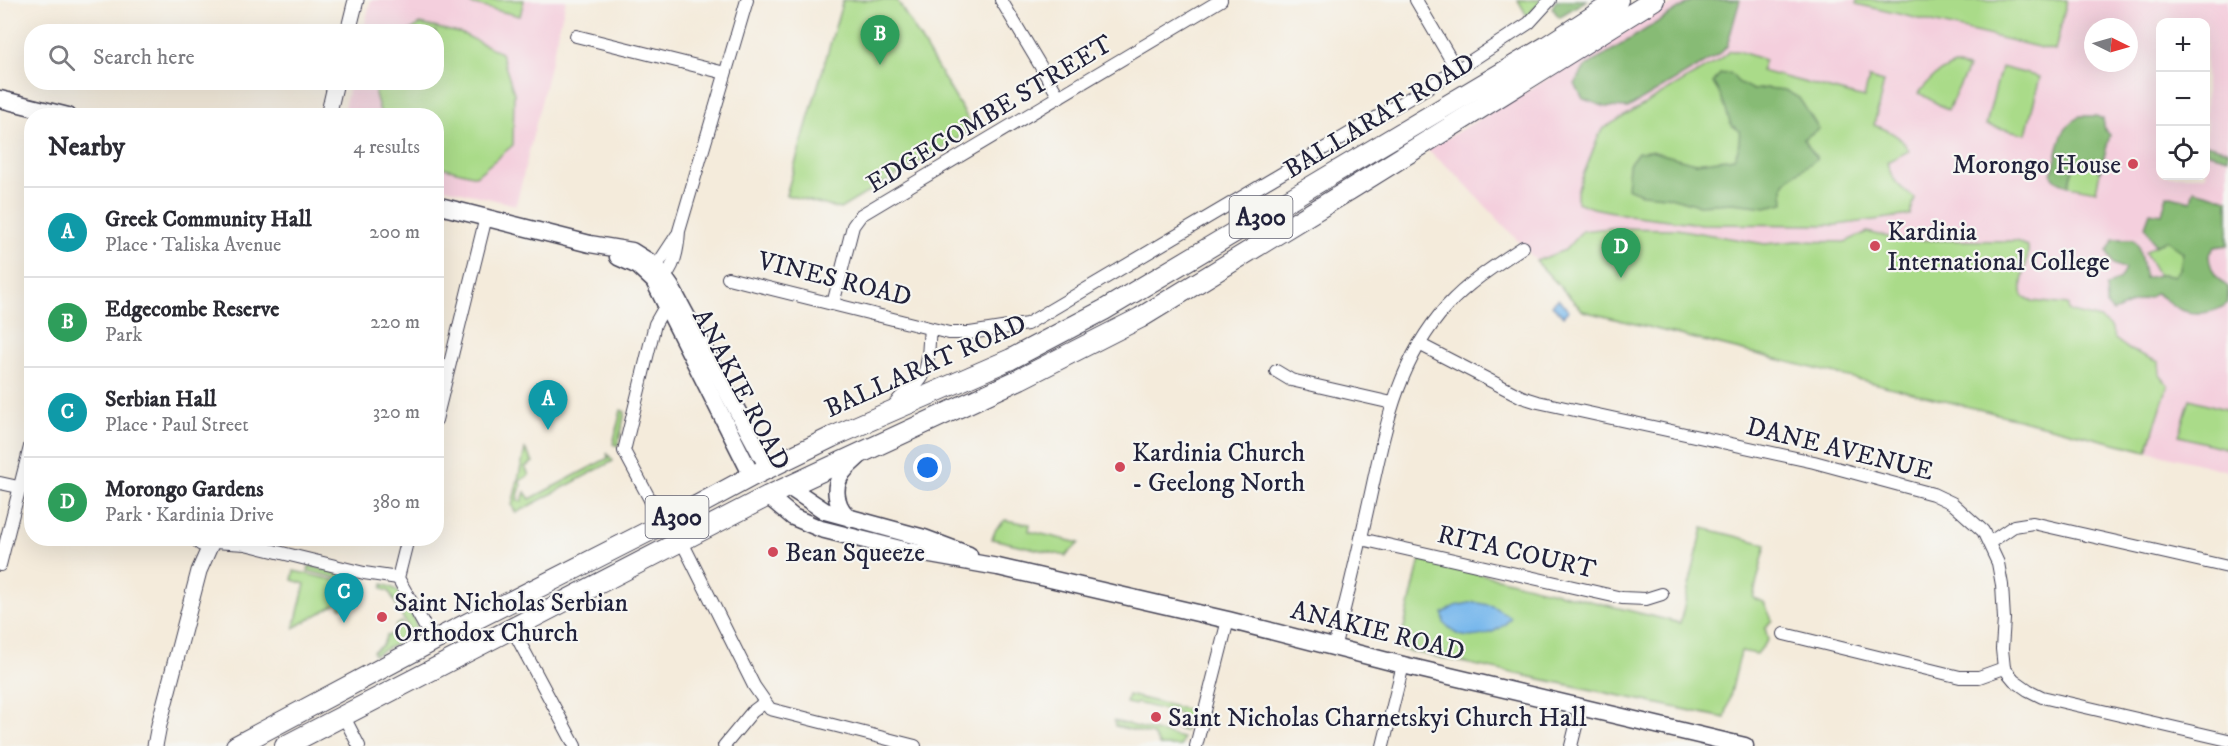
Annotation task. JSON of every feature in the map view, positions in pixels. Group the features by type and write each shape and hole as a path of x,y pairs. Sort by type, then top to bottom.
{"highway":[{"name":"BALLARAT ROAD","path":"236,746 760,472 1011,359 1104,310 1527,58 1618,0"},
{"name":"BALLARAT ROAD","path":"285,746 768,496 1020,379 1140,318 1654,0"},
{"name":"ANAKIE ROAD","path":"760,472 789,487"},
{"name":"ANAKIE ROAD","path":"760,472 768,496"}],"main road":[{"path":"0,99 37,108"},
{"path":"444,207 590,244 632,251 657,275"},
{"name":"ANAKIE ROAD","path":"657,275 667,303 760,472"},
{"name":"ANAKIE ROAD","path":"657,275 760,472"},
{"path":"852,519 841,509 837,497 837,486 844,471 865,450"},
{"name":"ANAKIE ROAD","path":"789,487 825,511 924,538 998,567"},
{"name":"ANAKIE ROAD","path":"768,496 793,517 821,529 908,551 998,567 1228,620 1403,665 1745,746"}],"street":[{"path":"350,24 356,0"},
{"path":"657,275 679,231 747,0"},
{"path":"1001,0 1059,98"},
{"path":"1416,0 1457,70"},
{"name":"EDGECOMBE STREET","path":"833,304 852,230 858,218 1214,2"},
{"name":"BALLARAT ROAD","path":"964,333 1018,326 1030,322 1457,70 1529,23 1548,2"},
{"path":"576,36 725,73"},
{"path":"330,108 334,90"},
{"path":"444,388 486,217"},
{"path":"1334,648 1392,403 1401,378 1419,344 1446,307 1470,284 1523,248"},
{"name":"VINES ROAD","path":"728,278 930,329 964,333"},
{"path":"663,524 624,451 655,324 667,303"},
{"name":"VINES ROAD","path":"892,411 900,397 923,377 930,329"},
{"name":"DANE AVENUE","path":"1419,344 1522,397 1538,402 1814,462 1933,494 1952,503 1972,520 1989,543 1998,563 2004,619 2002,649 2004,668"},
{"path":"1276,371 1291,380 1392,403"},
{"path":"0,483 24,489"},
{"path":"0,565 24,492"},
{"path":"1989,543 2014,526 2032,523 2228,567"},
{"name":"RITA COURT","path":"1361,539 1622,598 1646,599 1662,594"},
{"path":"682,542 754,686 770,709 915,746"},
{"path":"155,746 206,546"},
{"path":"259,546 364,573 398,578"},
{"path":"406,546 398,578 433,641"},
{"path":"1196,746 1228,620"},
{"path":"513,630 575,746"},
{"path":"1784,634 1960,676 1978,677 2004,668 2014,680 2042,697 2228,740"},
{"path":"1383,746 1403,665"},
{"path":"724,746 752,712 765,703"},
{"path":"1572,746 1581,706"},
{"path":"343,715 359,746"}],"shaded area":[{"path":"371,0 566,0 516,205 444,188 444,108 344,108 348,90 444,90 444,24 365,24"},
{"name":"Kardinia International College","path":"1680,0 2228,0 2228,471 1583,311 1456,174 1427,150"}],"green space":[{"path":"471,0 524,0 520,16 470,4"},
{"path":"843,0 897,0 974,129 840,209 786,195"},
{"path":"1518,0 1543,0 1527,16"},
{"path":"1556,0 1587,0 1559,17 1552,8"},
{"path":"1693,0 1740,0 1727,46 1718,55 1628,108 1606,107 1583,99 1575,84 1585,67"},
{"path":"1857,0 2067,0 2055,51 1856,4"},
{"path":"444,30 463,34 501,53 514,93 513,145 476,176 444,168 444,108 379,108 376,90 444,90"},
{"path":"1729,51 1738,51 1765,60 1761,71 1864,98 1869,78 1884,82 1874,125 1895,135 1909,151 1887,162 1897,183 1915,198 1910,215 1837,225 1701,224 1628,215 1593,208 1577,202 1577,191 1599,135 1604,128 1721,59"},
{"path":"1955,65 1968,68 1948,110 1919,93 1935,76"},
{"path":"2001,67 2040,77 2026,134 1986,125"},
{"path":"1730,73 1738,82 1753,90 1767,88 1785,90 1799,98 1819,129 1803,139 1817,158 1786,181 1783,188 1784,203 1766,207 1732,203 1699,205 1666,196 1642,194 1627,188 1629,164 1638,152 1651,151 1695,163 1734,158 1738,149 1740,131 1731,125 1721,96 1713,83 1720,74"},
{"path":"2080,116 2096,116 2103,119 2105,130 2110,135 2100,172 2088,162 2078,163 2074,165 2068,186 2056,180 2051,174 2062,136 2071,123"},
{"path":"2210,145 2228,150 2228,158 2210,153"},
{"path":"2083,160 2090,162 2100,172 2096,191 2068,186 2074,165"},
{"path":"2194,190 2228,199 2228,245 2215,247 2209,255 2214,273 2228,287 2228,303 2212,311 2193,313 2178,308 2156,293 2113,312 2107,306 2106,287 2120,279 2125,269 2113,264 2107,251 2114,239 2133,239 2138,244 2145,278 2158,275 2173,276 2180,269 2183,252 2166,240 2155,245 2145,226 2150,212 2162,214 2167,195 2191,201"},
{"path":"1610,228 1676,229 1765,244 1796,241 1845,242 1867,232 1901,240 2016,241 2028,247 2022,284 2023,296 2032,301 2068,305 2068,311 2100,319 2111,327 2115,339 2130,350 2159,362 2160,375 2168,385 2147,451 1583,311 1536,261 1565,250 1582,231"},
{"path":"2166,239 2183,252 2180,269 2173,276 2158,275 2145,252"},
{"path":"2190,399 2228,410 2228,449 2179,436"},
{"path":"621,410 625,412 618,446 613,444"},
{"path":"525,449 533,462 525,467 529,475 520,481 517,500 522,501 525,492 530,499 608,458 607,453 613,461 516,513 512,506"},
{"path":"1005,520 1030,524 1029,531 1079,543 1066,556 992,539 996,529"},
{"path":"1703,528 1766,544 1753,598 1764,602 1772,620 1765,628 1768,640 1757,654 1741,651 1725,718 1399,649 1420,559 1680,623"},
{"path":"309,566 358,578 358,583 308,571"},
{"path":"294,571 351,584 351,586 343,584 338,596 344,607 341,608 338,603 294,628 305,584 292,580"},
{"path":"383,584 395,590 404,599 413,617 417,633 412,635 389,591 382,589"},
{"path":"401,622 406,631 404,640 374,655 373,651 383,645 386,636 393,634 396,625"},
{"path":"1128,695 1190,710 1185,731 1176,729 1180,714 1137,703 1135,705 1126,703"},
{"path":"1114,721 1183,738 1181,746 1160,746 1153,735 1115,726"}],"water":[{"path":"1558,299 1569,310 1563,316 1552,305"},
{"path":"1474,602 1492,606 1511,617 1500,628 1470,637 1455,633 1444,623 1443,613 1455,606"}],"place":[{"name":"Edgecombe Reserve","path":"880,65"},
{"name":"Morongo House","path":"2133,164"},
{"name":"Kardinia International College","path":"1875,246"},
{"name":"Morongo Gardens","path":"1621,278"},
{"name":"Greek Community Hall","path":"548,430"},
{"name":"Kardinia Church - Geelong North","path":"1120,467"},
{"name":"Bean Squeeze","path":"773,552"},
{"name":"Saint Nicholas Serbian Orthodox Church","path":"382,617"},
{"name":"Serbian Hall","path":"344,623"},
{"name":"Saint Nicholas Charnetskyi Church Hall","path":"1156,717"}]}
